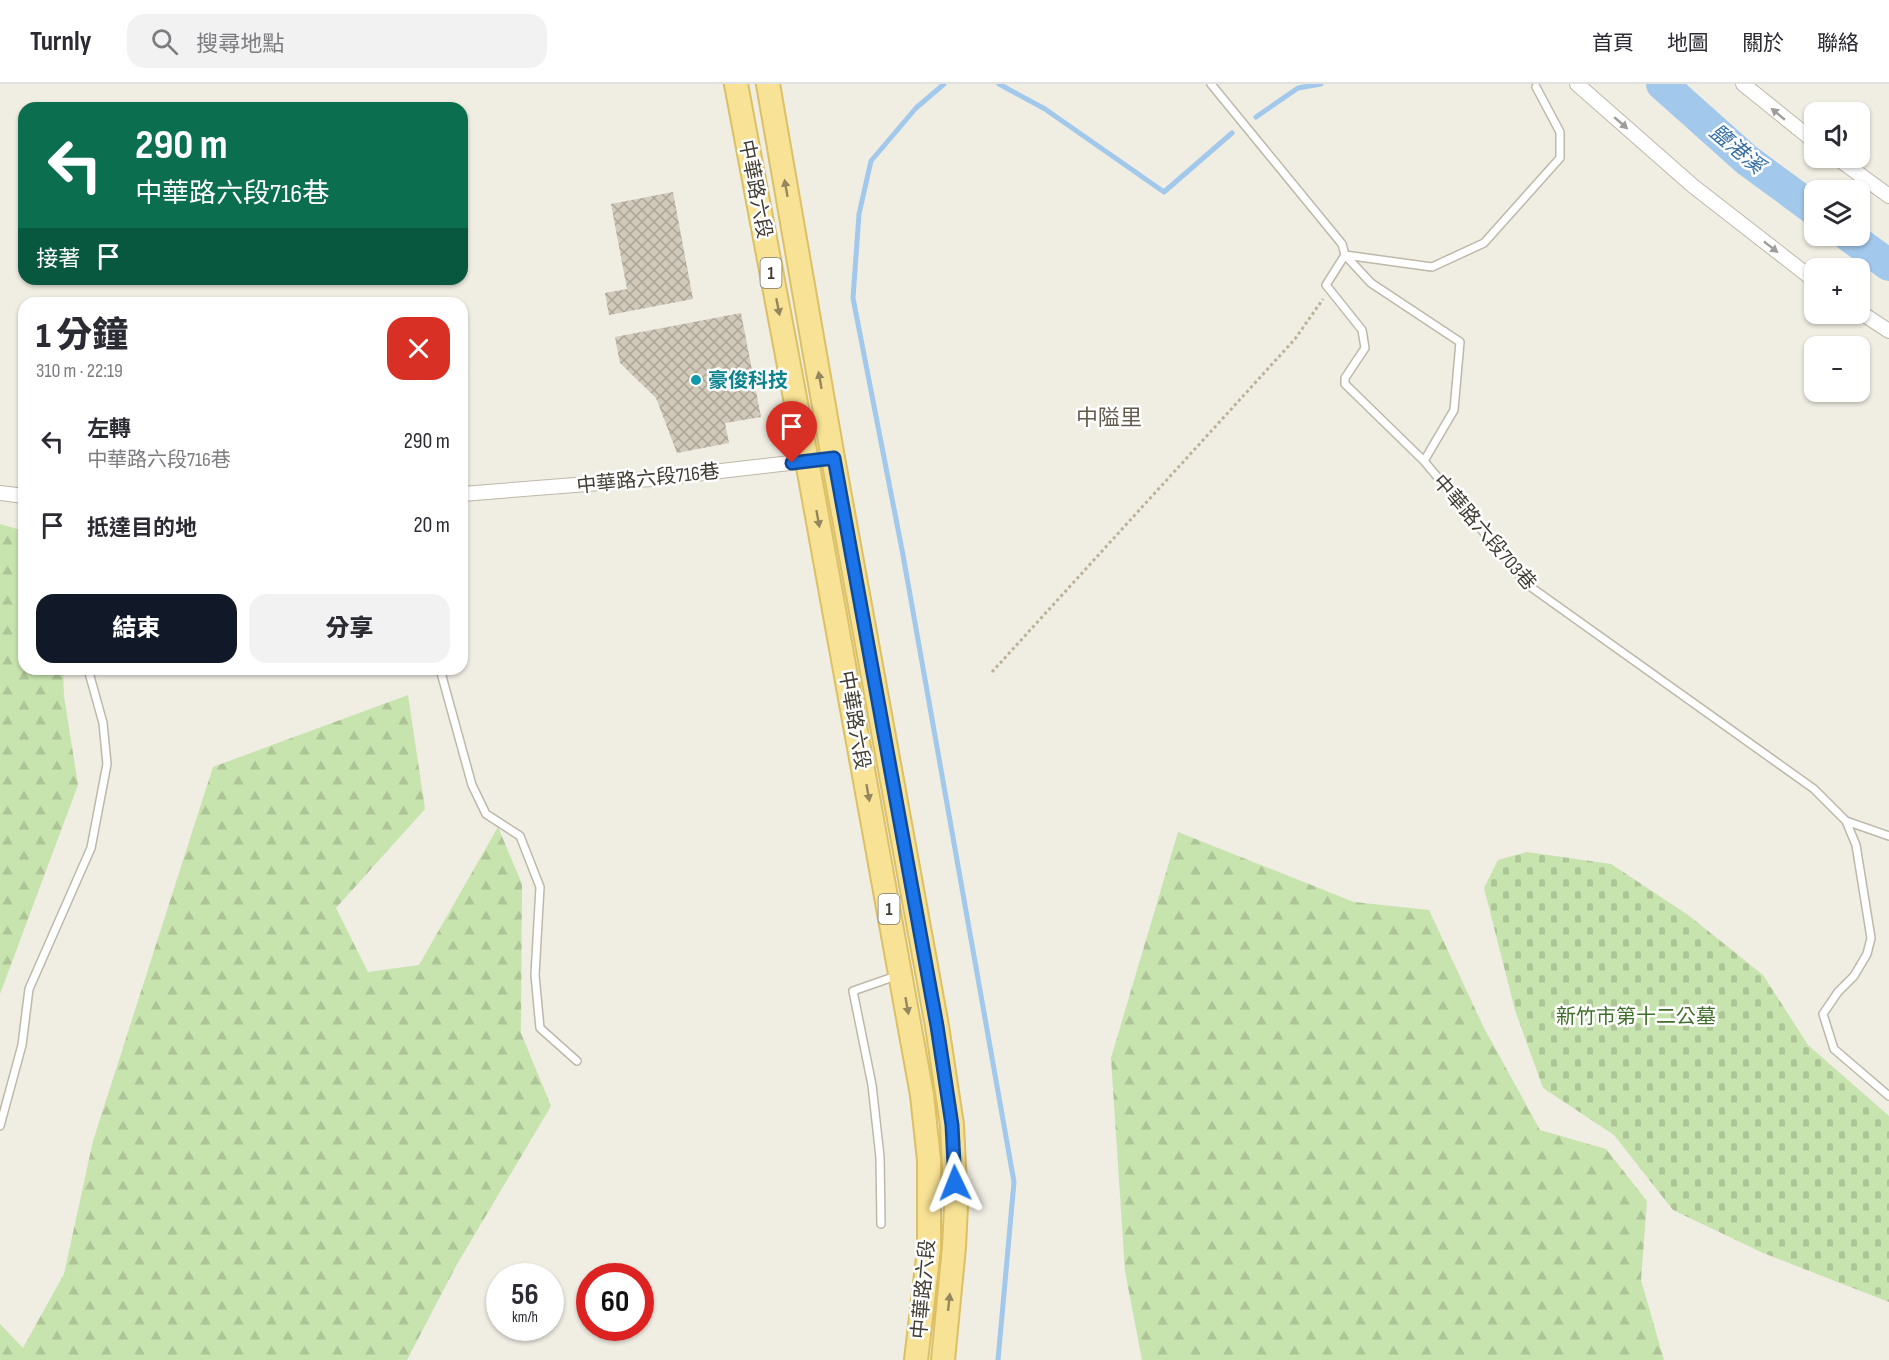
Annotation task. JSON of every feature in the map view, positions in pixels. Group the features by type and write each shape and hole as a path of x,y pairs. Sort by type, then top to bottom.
{"main road":[{"name":"中華路六段","path":"736,84 922,1095 928,1160 929,1249 916,1360"},
{"name":"中華路六段","path":"768,84 937,1026 952,1125 956,1206 943,1360"}],"street":[{"path":"1577,84 1693,186 1804,272"},
{"path":"1743,84 1804,133"},
{"path":"1851,168 1889,196"},
{"path":"1870,319 1889,331"},
{"name":"中華路六段716巷","path":"468,494 651,479 834,458"},
{"path":"0,493 18,495"}],"lane":[{"path":"1211,84 1342,244 1345,255 1371,283 1460,342 1454,410 1424,461"},
{"path":"1345,255 1432,267 1484,243 1560,158 1560,132 1536,87"},
{"path":"1330,290 1326,285 1345,255"},
{"name":"中華路六段703巷","path":"1330,290 1362,330 1365,348 1345,378 1345,384 1424,461 1528,585 1814,789 1846,821"},
{"path":"0,1126 22,1045 29,989 90,848 107,764 103,723 90,675"},
{"path":"442,675 472,785 486,814 520,836 540,887 535,975 540,1028 577,1061"},
{"path":"1846,821 1889,836"},
{"path":"1846,821 1856,845 1871,938 1867,954 1854,976 1838,992 1823,1014 1834,1049 1889,1096"},
{"path":"881,1224 880,1157 872,1085 853,991 901,975"}],"path":[{"path":"992,672 1295,339 1330,290"}],"green space":[{"path":"0,524 18,529 18,675 63,675 64,696 78,785 0,994"},
{"path":"408,695 425,809 336,908 368,972 419,965 498,827 522,884 521,1033 551,1106 456,1266 407,1360 0,1360 0,1324 23,1348 64,1274 93,1141 213,767"},
{"path":"1178,832 1354,902 1429,910 1484,1028 1540,1130 1606,1149 1647,1201 1641,1280 1664,1360 1142,1360 1125,1271 1111,1058"},
{"name":"新竹市第十二公墓","path":"1527,852 1611,864 1688,915 1763,975 1808,1045 1889,1116 1889,1302 1763,1253 1673,1210 1614,1135 1543,1088 1515,1010 1484,888 1498,860"}],"building":[{"path":"673,192 693,299 609,315 605,293 627,289 611,204"},
{"name":"豪俊科技","path":"741,313 761,417 725,423 729,443 677,453 656,398 620,363 615,337"}],"waterway":[{"path":"944,84 916,108 871,161 859,214 853,298 903,555 1014,1182 998,1360"},
{"path":"999,84 1045,109 1164,192 1232,133"},
{"path":"1256,117 1298,88 1321,84"},
{"name":"鹽港溪","path":"1662,84 1747,160 1804,202"},
{"name":"鹽港溪","path":"1863,246 1889,265"}],"place":[{"name":"豪俊科技","path":"696,380"}],"district":[{"name":"中隘里","path":"1109,417"}],"route":[{"path":"792,463 834,458 937,1026 952,1125 955,1183"}]}
